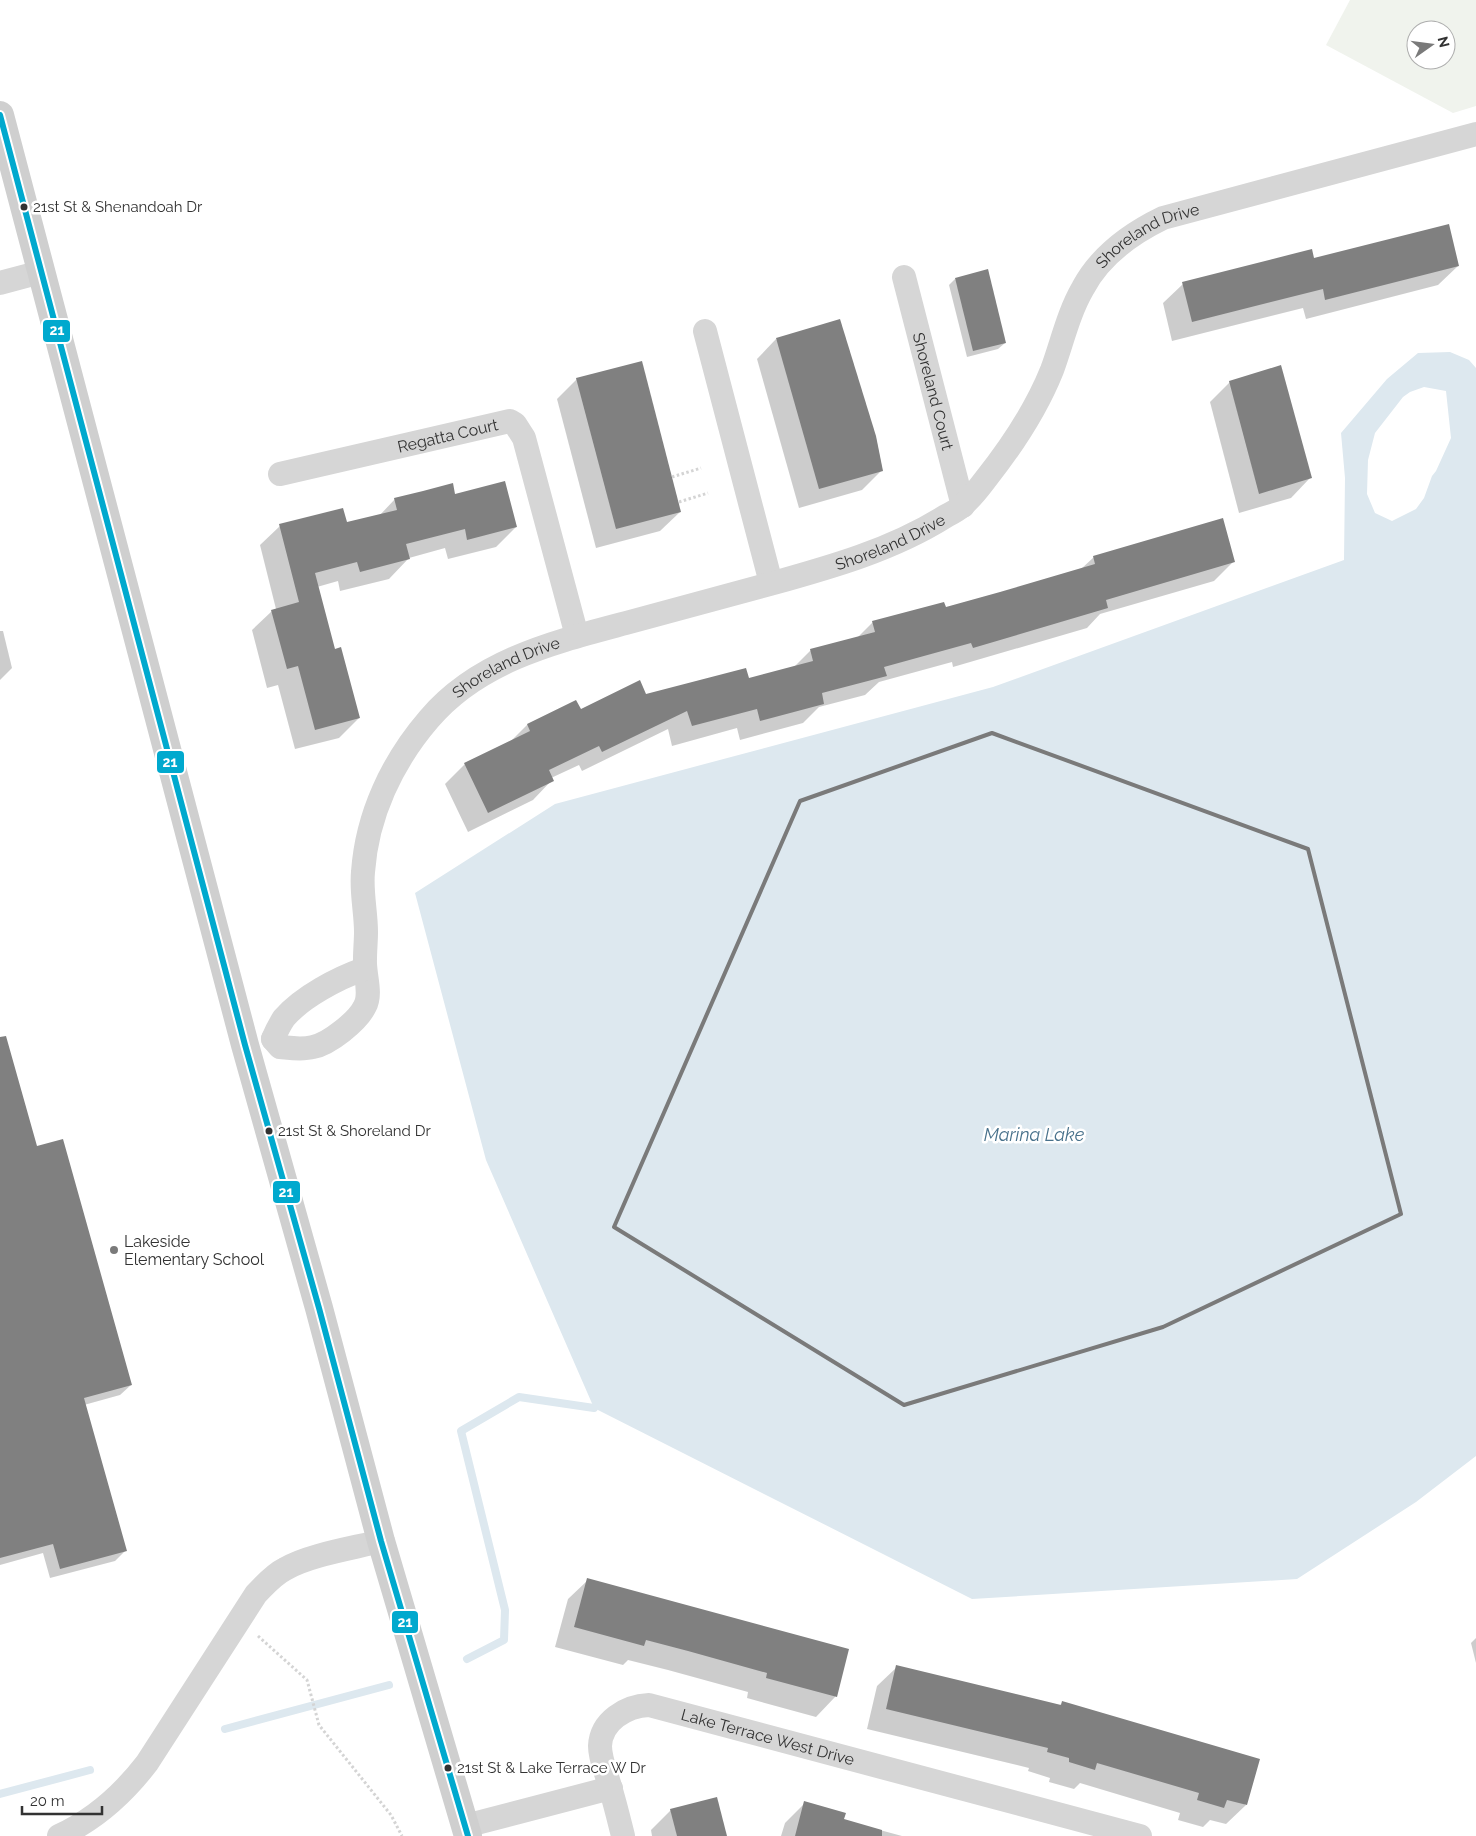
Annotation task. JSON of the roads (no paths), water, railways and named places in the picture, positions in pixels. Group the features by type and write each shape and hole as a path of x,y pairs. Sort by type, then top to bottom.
{"main road":[{"path":"0,116 245,1045 319,1308 381,1541 467,1831"}],"street":[{"name":"Shoreland Drive","path":"273,1039 280,1047 298,1049 316,1047 333,1038 356,1018 367,1004 368,992 364,969 366,932 363,874 365,851 381,796 393,769 406,747 439,708 478,676 518,656 577,636 843,564 910,536 963,506 1003,457 1024,425 1052,370 1068,322 1083,286 1099,264 1128,237 1163,218 1476,134"},
{"path":"0,283 41,272"},
{"name":"Shoreland Court","path":"904,277 963,506"},
{"path":"705,331 771,583"},
{"name":"Regatta Court","path":"280,474 510,421 515,424 524,438 577,636"},
{"path":"245,1045 273,1039 284,1018 313,994 345,976 364,969"},
{"path":"59,1836 92,1816 131,1784 147,1763 240,1617 256,1594 271,1578 285,1568 304,1561 381,1541"},
{"name":"Lake Terrace West Drive","path":"623,1836 602,1761 600,1747 604,1732 618,1715 630,1708 649,1705 1140,1836"},
{"path":"467,1831 611,1788"}],"water":[{"name":"Marina Lake","path":"1450,352 1469,360 1476,368 1476,1456 1416,1502 1297,1579 972,1599 594,1408 486,1160 415,893 555,804 993,687 1344,560 1345,478 1341,433 1387,379 1418,353","holes":["1424,387 1446,391 1451,438 1432,476 1424,498 1416,509 1392,521 1375,513 1367,494 1368,460 1375,433 1403,397 1410,392"]}],"waterway":[{"path":"467,1659 504,1640 505,1610 461,1431 519,1397 594,1408"},
{"path":"225,1729 389,1685"},
{"path":"0,1794 90,1770"}],"place":[{"name":"21st St & Shenandoah Dr","path":"24,207"},
{"name":"21st St & Shoreland Dr","path":"269,1131"},
{"name":"Lakeside Elementary School","path":"114,1250"},
{"name":"21st St & Lake Terrace W Dr","path":"448,1768"}]}
